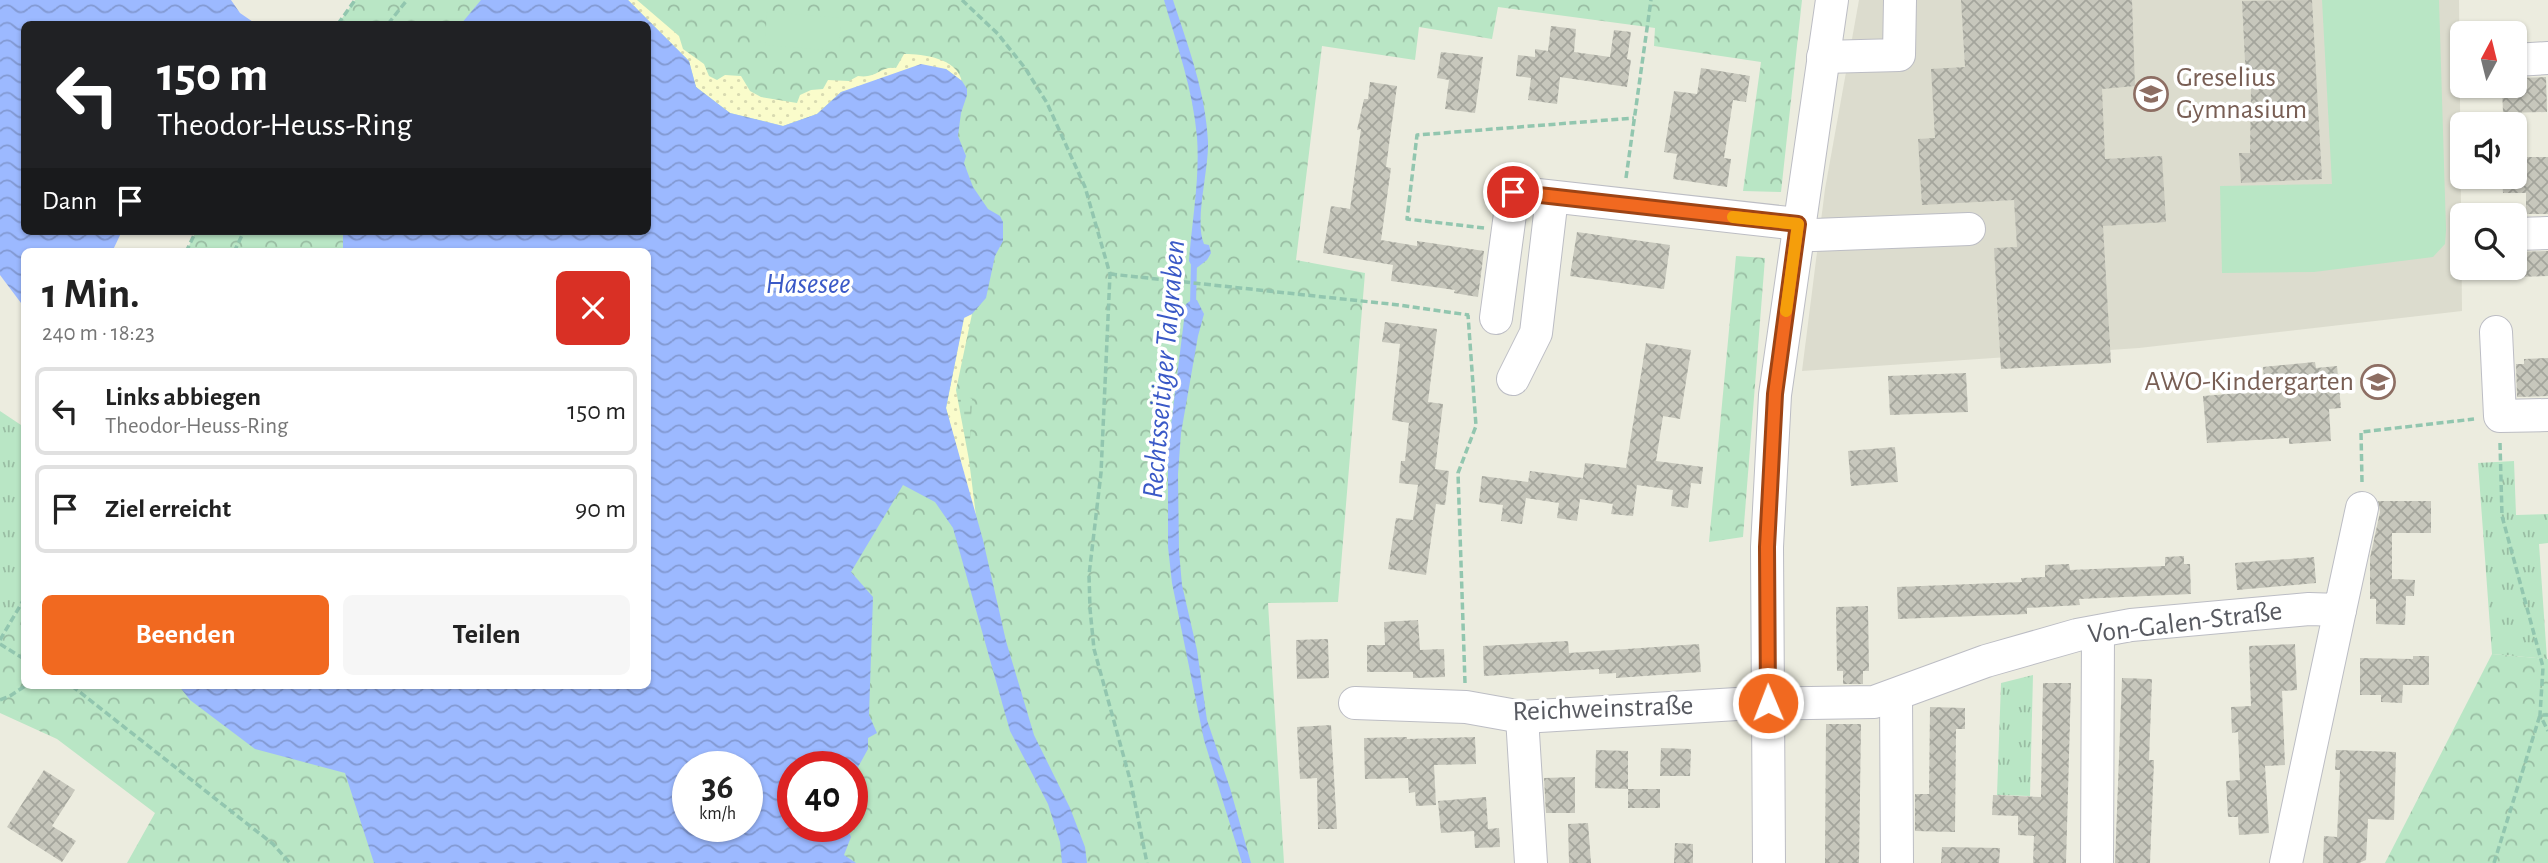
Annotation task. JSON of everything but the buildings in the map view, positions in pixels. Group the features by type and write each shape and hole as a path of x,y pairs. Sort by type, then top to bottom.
{"street":[{"path":"1769,863 1767,547 1775,394 1832,0"},
{"path":"1823,57 1899,55 1899,0"},
{"path":"2527,59 2548,58"},
{"path":"1482,317 1508,231 1513,192 1798,229 1814,235 1969,229"},
{"path":"1513,379 1536,334 1552,197"},
{"path":"2527,234 2548,233"},
{"path":"2496,332 2500,416 2548,415"},
{"path":"2286,863 2362,508"},
{"name":"Von-Galen-Straße","path":"1768,703 1874,702 1986,662 2077,635 2131,625 2309,609 2340,610"},
{"path":"2097,863 2098,632"},
{"path":"1896,696 1897,863"},
{"name":"Reichweinstraße","path":"1355,702 1466,706 1522,717 1768,703"},
{"path":"1522,717 1531,863"}],"path":[{"path":"340,21 355,0"},
{"path":"390,21 407,0"},
{"path":"962,0 998,33 1047,103 1085,187 1110,274 1101,473 1089,575 1090,609 1094,649 1131,783 1147,863"},
{"path":"1622,205 1651,0"},
{"path":"1508,231 1407,219 1417,135 1634,118"},
{"path":"1110,274 1399,305 1482,317 1476,426 1458,473 1466,706"},
{"path":"2362,508 2361,432 2500,416 2502,516 2543,667 2540,715 2494,863"},
{"path":"21,604 0,642 21,657"},
{"path":"0,699 21,689"},
{"path":"76,689 273,844 290,863"},
{"path":"2540,715 2548,715"},
{"path":"2540,715 2548,732"}],"shaded area":[{"name":"Greselius Gymnasium","path":"1859,0 2459,0 2459,21 2450,21 2450,98 2460,98 2460,112 2450,112 2450,189 2461,189 2461,203 2450,203 2450,280 2462,280 2462,311 2139,348 1802,371 1825,189"}],"green space":[{"path":"355,0 1802,0 1781,192 1743,191 1761,62 1654,46 1655,28 1498,7 1492,39 1419,27 1415,60 1322,46 1296,260 1365,273 1338,602 1268,603 1284,863 127,863 155,813 57,739 0,713 0,640 21,604 21,689 651,689 651,248 188,248 194,235 651,235 651,21 340,21"},
{"path":"2322,0 2439,0 2445,244 2433,257 2314,272 2222,273 2220,186 2332,184"},
{"path":"767,12 841,18 839,51 765,45"},
{"path":"1736,256 1765,258 1743,537 1709,542"},
{"path":"956,390 972,399 969,460"},
{"path":"0,411 21,425 21,604 0,640"},
{"path":"2514,461 2516,515 2548,514 2548,543 2539,544 2547,659 2492,654 2478,463"},
{"path":"2492,654 2548,659 2548,863 2385,863"},
{"path":"2033,675 2030,796 1997,795 2001,683"}],"sand":[{"path":"628,0 637,0 679,36 683,49 704,64 709,76 717,80 725,75 741,76 750,91 761,97 797,103 800,95 823,89 828,80 849,81 858,76 870,76 896,68 904,54 930,56 946,62 959,73 962,81 946,69 841,92 817,114 783,126 730,113 696,87 689,61"},
{"path":"972,314 956,390 977,524 946,408 964,317"}],"water":[{"path":"0,0 231,0 240,13 252,21 21,21 21,235 120,235 114,248 21,248 21,303 0,275"},
{"name":"Hasesee","path":"481,0 628,0 649,21 464,21"},
{"path":"1164,0 1173,0 1195,70 1207,124 1208,153 1201,209 1201,234 1211,253 1207,260 1194,270 1189,261 1197,184 1195,119"},
{"name":"Hasesee","path":"651,23 689,61 696,87 730,113 783,126 817,114 841,92 921,64 946,69 962,81 967,95 958,136 966,156 964,163 973,187 988,209 1000,216 1003,222 1003,241 995,256 986,298 972,314 964,318 946,408 983,540 1006,641 1034,735 1070,808 1085,847 1087,863 1062,863 1060,842 1048,804 1010,731 953,528 935,502 903,485 851,572 873,597 869,715 877,733 868,738 867,751 777,751 777,842 849,842 844,855 856,863 374,863 345,773 255,749 190,700 181,689 651,689 651,248 343,248 343,235 651,235"},
{"path":"1193,299 1197,300 1204,314 1181,433 1178,474 1182,585 1197,650 1207,720 1251,863 1242,863 1204,740 1172,583 1168,547 1168,449 1186,304"}],"waterway":[{"name":"Rechtsseitiger Talgraben","path":"1193,305 1194,263"}],"slow traffic":[{"path":"1733,217 1798,224 1786,311"}],"place":[{"name":"Greselius Gymnasium","path":"2151,94"},
{"name":"AWO-Kindergarten","path":"2378,382"}],"route":[{"path":"1513,192 1798,224 1775,394 1767,547 1768,703"}]}
